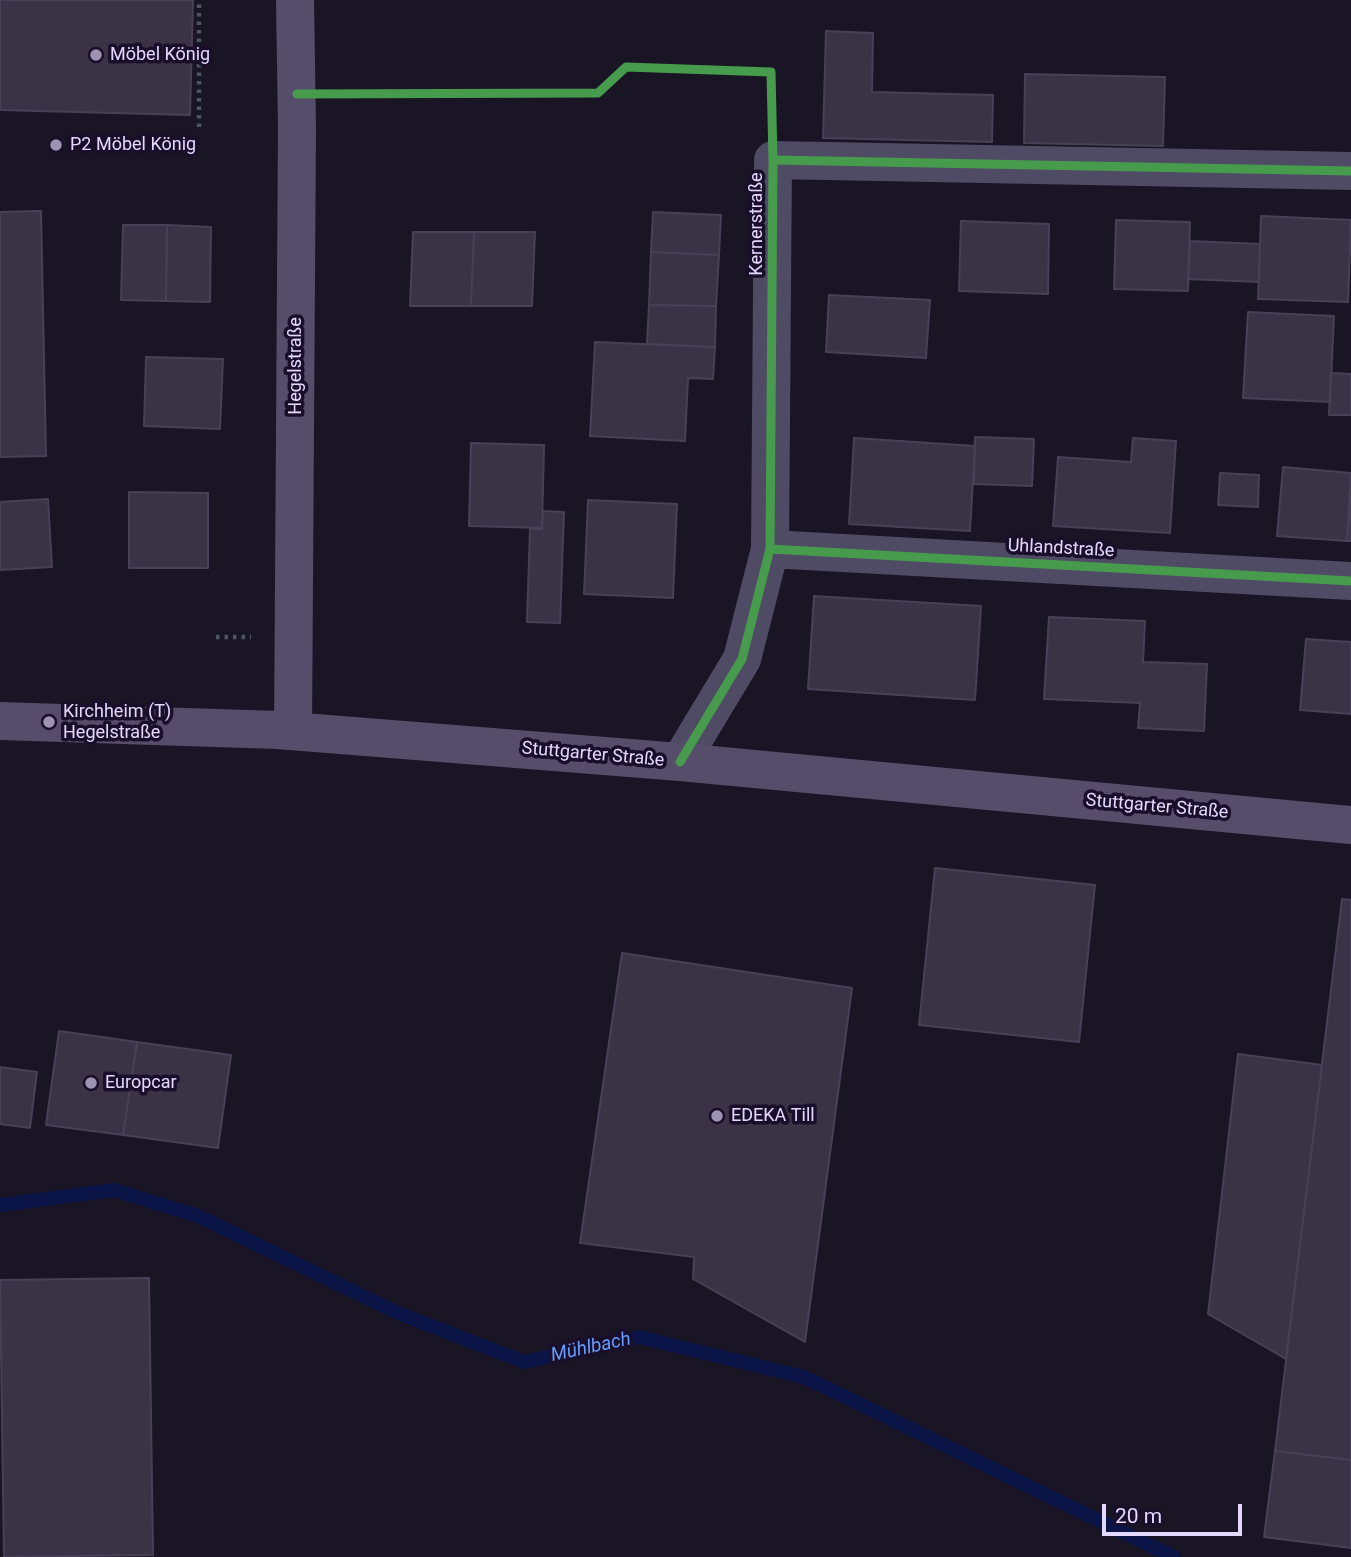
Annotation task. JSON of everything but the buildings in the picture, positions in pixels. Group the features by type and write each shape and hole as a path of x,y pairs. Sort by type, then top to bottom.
{"main road":[{"name":"Hegelstraße","path":"293,731 298,127 295,0"},
{"name":"Stuttgarter Straße","path":"0,721 293,731 680,762 1351,825"}],"street":[{"name":"Kernerstraße","path":"680,762 742,659 770,549 773,160 1351,172"},
{"name":"Uhlandstraße","path":"770,549 1351,581"}],"path":[{"path":"199,0 199,127"}],"waterway":[{"name":"Mühlbach","path":"0,1205 114,1190 198,1216 398,1313 524,1362 639,1337 804,1377 1174,1557"}],"cycle path":[{"path":"297,94 598,93 626,67 771,72 773,160"},
{"path":"680,762 742,659 770,549 773,160 1351,171"},
{"path":"770,549 1351,581"}],"place":[{"name":"Möbel König","path":"96,55"},
{"name":"P2 Möbel König","path":"56,145"},
{"name":"Kirchheim (T) Hegelstraße","path":"49,722"},
{"name":"Europcar","path":"91,1083"},
{"name":"EDEKA Till","path":"717,1116"}]}
